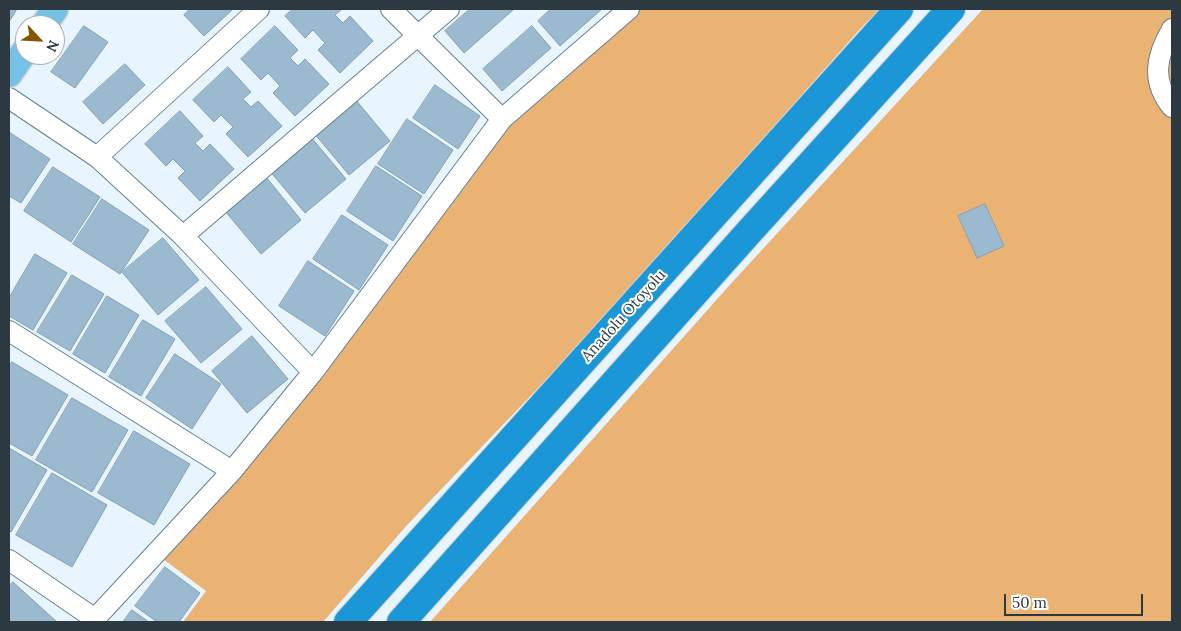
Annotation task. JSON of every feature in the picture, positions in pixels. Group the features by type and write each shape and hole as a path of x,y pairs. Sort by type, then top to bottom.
{"highway":[{"name":"Anadolu Otoyolu","path":"348,622 900,9"},
{"path":"401,622 749,232 952,9"}],"street":[{"path":"97,157 259,9"},
{"path":"391,9 502,119"},
{"path":"183,236 448,9"},
{"path":"9,560 93,621 232,471 313,372 502,119 629,9"},
{"path":"1172,29 1163,44 1158,65 1159,83 1172,107"},
{"path":"9,98 97,157 183,236 313,372"},
{"path":"9,331 232,471"}],"shaded area":[{"path":"629,9 880,9 860,29 606,317 408,524 323,622 183,622 206,591 155,553 502,119"},
{"path":"983,9 1172,9 1172,622 430,622 727,288"}],"building":[{"path":"9,9 17,9 9,22"},
{"path":"190,9 233,9 204,36 184,15"},
{"path":"293,9 342,9 335,15 343,23 350,16 373,41 340,73 318,50 325,43 313,30 305,38 285,16"},
{"path":"470,9 513,10 464,53 445,31"},
{"path":"551,9 602,9 560,46 538,21"},
{"path":"84,26 108,42 75,88 51,72 56,65 65,65 65,52"},
{"path":"275,26 298,50 290,58 298,66 305,59 329,84 295,116 273,93 280,86 268,73 261,80 241,59"},
{"path":"532,26 551,48 502,91 483,69"},
{"path":"125,64 145,85 103,124 83,102"},
{"path":"228,67 251,92 243,99 251,107 258,101 282,126 248,157 226,134 233,127 221,115 214,122 193,100"},
{"path":"435,85 480,116 458,149 413,118"},
{"path":"355,99 390,141 349,175 314,133"},
{"path":"180,111 203,136 195,143 203,151 210,144 234,169 200,201 178,178 185,171 173,159 166,166 145,144"},
{"path":"407,119 453,150 424,194 378,164"},
{"path":"9,132 50,159 21,203 9,196"},
{"path":"311,137 346,179 305,213 269,170"},
{"path":"376,166 422,196 393,241 347,211"},
{"path":"53,167 100,197 71,242 24,211"},
{"path":"266,177 301,220 261,254 225,211"},
{"path":"102,199 149,230 120,274 73,244"},
{"path":"985,204 1004,246 977,258 958,216"},
{"path":"342,215 388,245 359,290 313,259"},
{"path":"163,238 199,280 158,315 122,272"},
{"path":"35,254 67,273 33,330 9,316 9,298"},
{"path":"308,261 354,291 325,336 279,306"},
{"path":"72,275 104,294 70,351 37,332"},
{"path":"206,287 242,329 201,363 165,321"},
{"path":"107,296 139,315 105,373 73,354"},
{"path":"143,320 175,339 141,396 109,377"},
{"path":"252,336 288,379 247,413 212,371"},
{"path":"175,354 221,384 192,429 146,398"},
{"path":"12,362 68,395 32,456 9,443 9,368"},
{"path":"72,398 128,430 92,492 36,460"},
{"path":"134,431 190,464 154,525 98,493"},
{"path":"9,448 47,470 11,532 9,530"},
{"path":"52,473 107,505 72,567 16,535"},
{"path":"165,567 200,593 179,622 157,622 135,606"},
{"path":"13,582 57,622 9,622 9,586"},
{"path":"132,610 149,622 123,622"}]}
